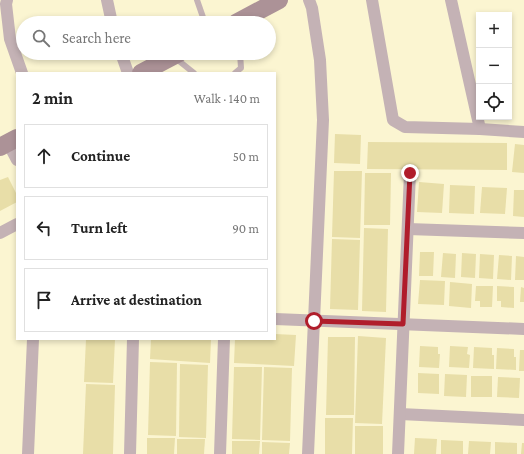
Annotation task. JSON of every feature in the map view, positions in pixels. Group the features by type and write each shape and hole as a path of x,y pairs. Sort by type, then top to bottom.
{"main road":[{"path":"250,16 279,0"},
{"path":"143,72 166,60"}],"street":[{"path":"7,0 6,4 10,39 16,56"},
{"path":"107,0 110,16"},
{"path":"308,454 323,120 320,60 312,8 309,0"},
{"path":"372,0 393,120 405,127 524,132"},
{"path":"451,0 480,129"},
{"path":"17,60 22,72"},
{"path":"123,60 128,72"},
{"path":"8,143 16,158"},
{"path":"398,454 410,173"},
{"path":"0,233 16,225"},
{"path":"408,229 524,233"},
{"path":"276,319 524,329"},
{"path":"28,454 34,340"},
{"path":"130,454 133,340"},
{"path":"220,454 224,340"},
{"path":"400,414 524,420"}],"lane":[{"path":"197,0 203,16"},
{"path":"181,60 193,72"},
{"path":"236,72 241,68 240,60"}],"building":[{"path":"335,134 361,135 360,164 334,163"},
{"path":"368,142 507,143 507,170 367,169"},
{"path":"515,144 524,145 524,173 512,172"},
{"path":"334,171 362,171 360,238 332,237"},
{"path":"365,173 391,173 390,225 364,225"},
{"path":"8,177 16,193 16,203 0,211 0,180"},
{"path":"419,182 444,184 442,213 417,212"},
{"path":"450,185 475,186 474,214 449,213"},
{"path":"482,187 507,188 505,214 480,213"},
{"path":"514,190 524,190 524,217 513,216"},
{"path":"364,228 388,229 386,312 362,311"},
{"path":"332,239 360,240 358,310 330,309"},
{"path":"420,252 434,252 433,276 419,276"},
{"path":"443,253 456,254 455,278 441,277"},
{"path":"462,253 476,254 475,278 461,277"},
{"path":"480,254 494,255 493,279 479,278"},
{"path":"499,255 512,256 511,280 497,279"},
{"path":"516,256 524,257 524,280 515,280"},
{"path":"420,280 445,281 444,305 418,304"},
{"path":"450,282 472,284 471,308 449,306"},
{"path":"476,286 493,286 492,307 480,307 480,301 475,301"},
{"path":"497,286 514,287 514,308 501,307 501,301 497,301"},
{"path":"521,287 524,288 524,302 520,302"},
{"path":"276,334 296,335 294,366 234,363 235,340 276,340"},
{"path":"358,336 386,338 382,424 355,423"},
{"path":"328,337 355,337 354,415 326,415"},
{"path":"86,340 115,340 113,383 84,382"},
{"path":"151,340 211,340 210,363 150,359"},
{"path":"420,346 438,347 438,354 440,354 439,368 419,367"},
{"path":"450,346 468,347 467,354 470,355 469,368 449,367"},
{"path":"474,347 492,348 492,355 494,355 494,369 473,368"},
{"path":"497,348 514,349 514,357 516,357 516,370 496,369"},
{"path":"520,350 524,350 524,371 519,371"},
{"path":"150,362 177,363 176,436 148,435"},
{"path":"180,364 208,365 206,438 179,437"},
{"path":"234,367 262,367 260,440 232,439"},
{"path":"264,367 292,368 290,441 262,440"},
{"path":"418,373 439,374 439,394 418,393"},
{"path":"445,374 467,375 466,397 444,396"},
{"path":"471,376 492,376 492,397 471,397"},
{"path":"498,377 520,378 519,398 497,397"},
{"path":"86,384 115,385 113,454 83,454"},
{"path":"325,418 353,418 352,454 325,454"},
{"path":"355,426 383,426 383,454 355,454"},
{"path":"147,438 175,438 174,454 147,454"},
{"path":"415,438 437,439 436,454 414,454"},
{"path":"177,439 205,439 204,454 177,454"},
{"path":"441,440 463,441 463,454 441,454"},
{"path":"232,441 260,441 259,454 232,454"},
{"path":"469,441 491,442 490,454 468,454"},
{"path":"262,442 290,443 289,454 262,454"},
{"path":"495,442 517,443 517,454 495,454"},
{"path":"522,443 524,443 524,454 521,454"}],"route":[{"path":"314,321 403,324 410,173"}]}
